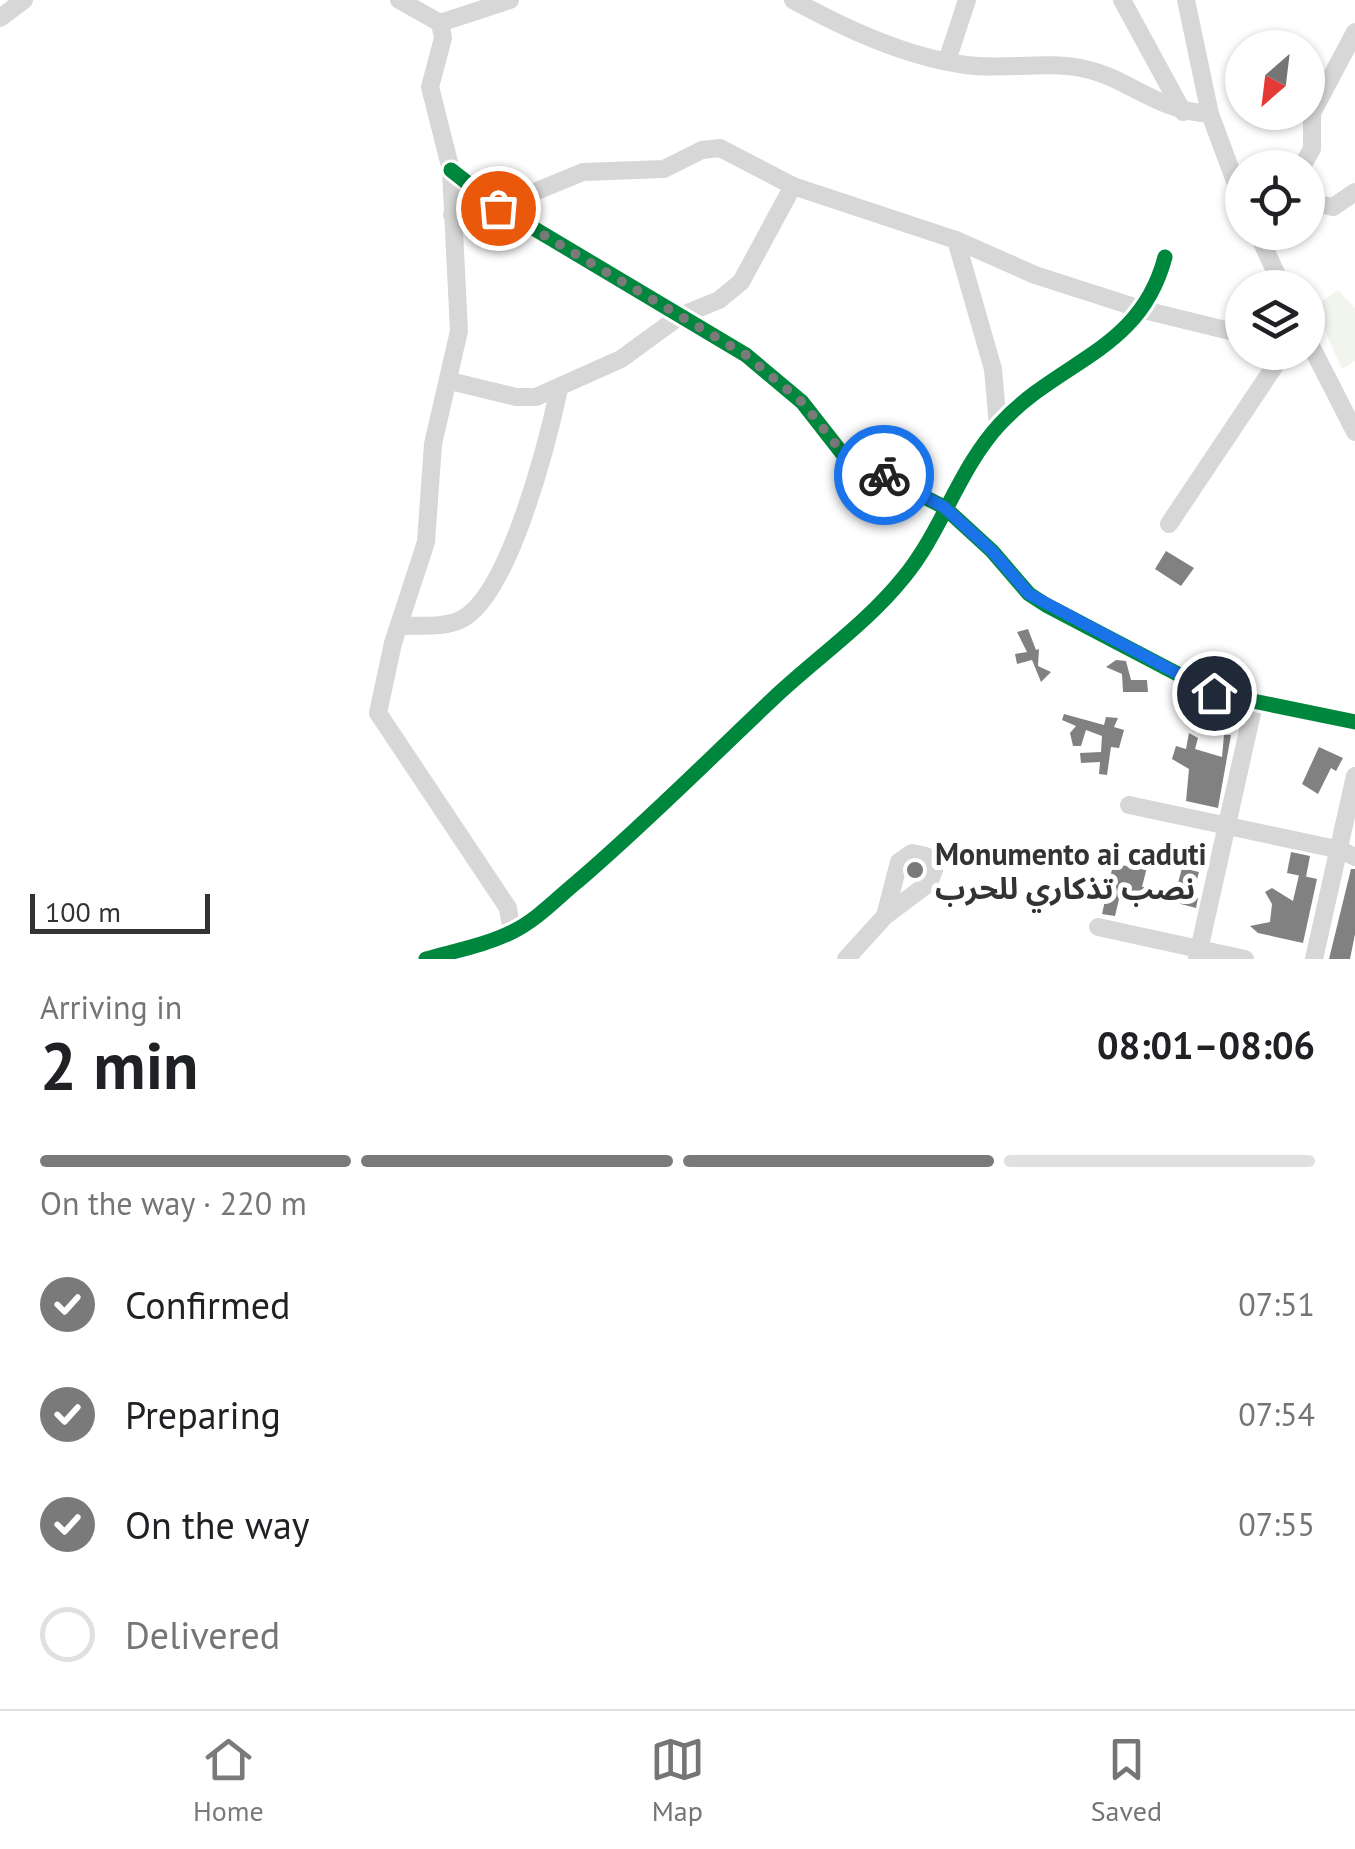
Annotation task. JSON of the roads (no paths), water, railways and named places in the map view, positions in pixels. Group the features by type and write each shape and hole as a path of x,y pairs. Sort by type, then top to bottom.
{"street":[{"path":"0,18 24,0"},
{"path":"399,0 440,23 510,0"},
{"path":"794,0 888,44 947,62 1077,68 1183,112 1210,114"},
{"path":"947,62 967,0"},
{"path":"1122,0 1183,112"},
{"path":"1186,0 1210,114 1225,154"},
{"path":"440,23 441,51 430,87 451,170 460,331 434,444 426,542 378,694 378,712 508,908 512,932"},
{"path":"1311,150 1312,113 1355,32"},
{"path":"452,216 498,208 583,172 664,168 702,150 720,148 792,186 956,240 1034,275 1144,310 1225,330"},
{"path":"451,170 498,208 746,355 802,402 846,457 944,507 992,551 1022,587 1046,604 1214,693 1355,722"},
{"path":"450,381 516,397 559,389 620,358 680,316 719,300 741,282 792,186"},
{"path":"1325,205 1333,206 1355,192"},
{"path":"956,240 993,368 998,426"},
{"path":"426,959 512,932 602,860 822,653 878,608 908,572 944,507 998,426 1052,377 1114,342 1144,310 1165,258"},
{"path":"1325,366 1348,401 1355,432"},
{"path":"1169,524 1272,370"},
{"path":"398,626 457,622 477,610 516,541 548,440 559,389"},
{"path":"1198,953 1254,704"},
{"path":"1314,959 1348,853 1355,776"},
{"path":"1128,806 1348,853"},
{"path":"846,959 885,916"},
{"path":"1098,927 1198,953 1245,959"}],"place":[{"name":"Monumento ai caduti نصب تذكاري للحرب","path":"915,870"}]}
